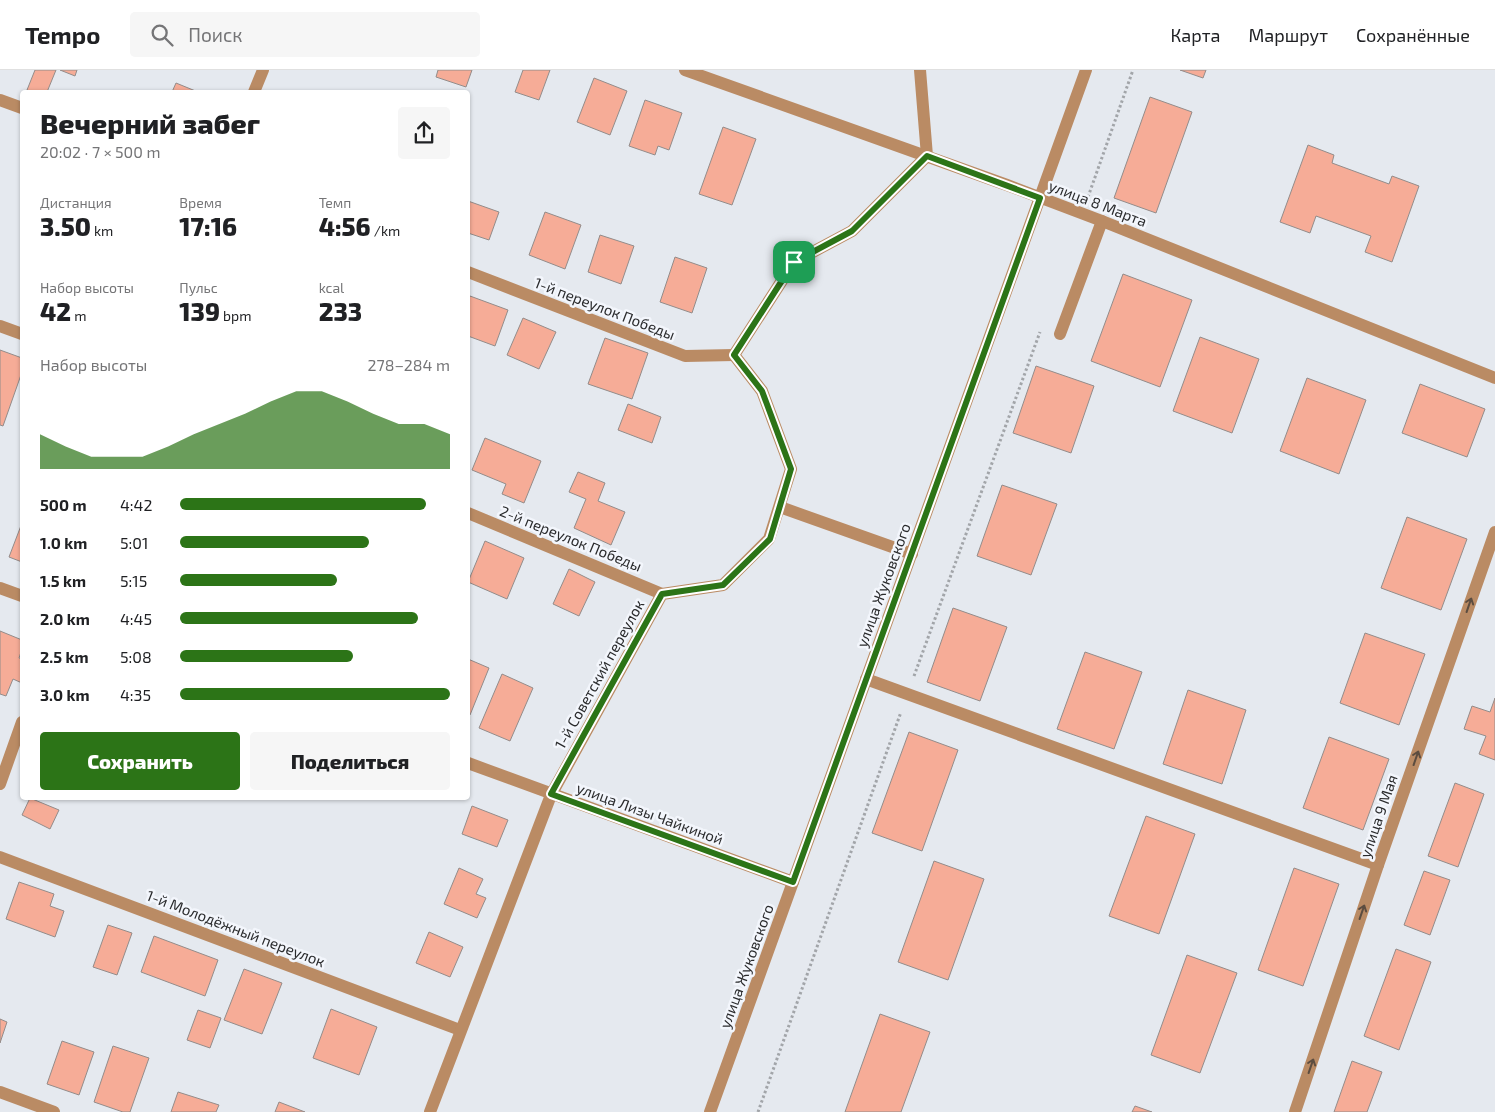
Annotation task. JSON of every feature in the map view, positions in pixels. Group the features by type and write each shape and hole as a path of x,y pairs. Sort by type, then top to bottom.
{"street":[{"path":"255,90 263,70"},
{"name":"улица 8 Марта","path":"685,70 927,156 1102,221 1495,378"},
{"path":"734,355 794,262 852,231 927,156 920,70"},
{"name":"улица Жуковского","path":"710,1112 1086,70"},
{"path":"0,100 20,107"},
{"path":"1060,334 1102,221"},
{"name":"1-й переулок Победы","path":"470,273 685,356 734,355"},
{"path":"0,326 20,333"},
{"name":"1-й Советский переулок","path":"430,1112 551,794 662,594 723,585 770,539 791,469 762,391 734,355"},
{"path":"780,507 912,554"},
{"name":"2-й переулок Победы","path":"470,514 662,594"},
{"name":"улица 9 Мая","path":"1295,1112 1378,865 1495,532"},
{"path":"0,588 20,595"},
{"path":"866,680 1378,865"},
{"path":"0,784 20,728"},
{"name":"улица Лизы Чайкиной","path":"470,764 793,882"},
{"name":"1-й Молодёжный переулок","path":"0,857 460,1030"},
{"path":"0,1092 54,1112"}],"path":[{"path":"1088,197 1134,70"},
{"path":"912,682 1034,350"},
{"path":"758,1112 900,714"}],"building":[{"path":"35,70 56,70 48,90 27,90"},
{"path":"60,70 77,70 75,76"},
{"path":"438,70 472,70 466,87 436,77"},
{"path":"523,70 550,70 539,100 515,92"},
{"path":"1180,70 1206,70 1203,78"},
{"path":"594,78 627,91 610,135 577,122"},
{"path":"176,83 193,90 173,90"},
{"path":"1150,97 1192,112 1156,213 1114,198"},
{"path":"645,100 682,113 669,150 658,146 655,155 629,146"},
{"path":"723,127 756,139 732,205 699,194"},
{"path":"1308,145 1334,155 1332,163 1389,184 1392,176 1419,186 1392,262 1365,252 1371,236 1316,216 1310,233 1280,222"},
{"path":"470,202 499,212 489,240 470,234"},
{"path":"545,212 581,225 565,269 529,255"},
{"path":"600,235 634,246 621,284 588,272"},
{"path":"675,257 707,268 692,313 660,302"},
{"path":"1123,274 1192,300 1160,387 1091,361"},
{"path":"470,296 508,310 495,346 470,337"},
{"path":"523,318 556,332 539,369 507,355"},
{"path":"1200,337 1259,359 1232,433 1173,411"},
{"path":"605,338 648,353 632,399 588,384"},
{"path":"0,350 20,357 20,378 3,426 0,425"},
{"path":"1036,366 1094,386 1071,453 1013,433"},
{"path":"1307,378 1366,400 1339,474 1280,451"},
{"path":"1420,384 1485,409 1467,457 1402,433"},
{"path":"628,404 661,417 652,443 618,430"},
{"path":"485,438 541,461 524,503 502,494 506,484 472,470"},
{"path":"578,472 605,483 598,501 625,512 611,545 574,528 586,499 569,492"},
{"path":"1002,485 1057,504 1031,575 977,556"},
{"path":"1407,517 1467,539 1441,610 1381,588"},
{"path":"20,528 20,561 9,557"},
{"path":"485,541 524,558 507,599 470,583 470,577"},
{"path":"569,569 595,582 579,616 553,604"},
{"path":"953,608 1007,627 980,701 927,682"},
{"path":"0,631 20,639 20,682 13,679 6,696 0,694"},
{"path":"1365,633 1425,654 1399,725 1340,703"},
{"path":"1085,652 1142,672 1114,749 1057,729"},
{"path":"470,660 489,668 470,715"},
{"path":"502,674 533,688 510,741 479,728"},
{"path":"1188,690 1246,710 1222,784 1163,764"},
{"path":"1495,698 1495,760 1479,754 1486,736 1464,729 1472,706 1490,712"},
{"path":"909,732 958,750 922,851 872,833"},
{"path":"1329,737 1389,759 1363,830 1303,808"},
{"path":"1455,783 1484,794 1458,867 1428,856"},
{"path":"29,800 35,800 59,810 50,829 22,815"},
{"path":"472,806 508,820 497,847 462,834"},
{"path":"1146,816 1195,834 1159,934 1109,916"},
{"path":"934,861 984,879 948,980 898,962"},
{"path":"459,868 483,879 476,894 486,898 477,918 444,904"},
{"path":"1294,868 1339,884 1303,986 1258,970"},
{"path":"1424,871 1450,880 1430,935 1404,925"},
{"path":"19,882 54,894 50,906 64,911 55,937 6,919"},
{"path":"108,925 132,933 117,975 93,967"},
{"path":"429,932 463,947 450,977 416,963"},
{"path":"154,936 218,960 205,996 141,972"},
{"path":"1396,949 1431,962 1399,1050 1364,1036"},
{"path":"1187,955 1237,973 1200,1073 1151,1055"},
{"path":"244,969 282,983 262,1034 224,1020"},
{"path":"331,1009 377,1027 359,1075 313,1058"},
{"path":"198,1010 221,1018 210,1048 187,1040"},
{"path":"880,1014 930,1032 901,1112 845,1112"},
{"path":"0,1019 7,1022 0,1043"},
{"path":"62,1041 94,1052 79,1095 47,1084"},
{"path":"113,1046 149,1058 130,1112 123,1112 94,1102"},
{"path":"1352,1061 1382,1072 1367,1112 1334,1112"},
{"path":"178,1092 219,1105 216,1112 171,1112"},
{"path":"279,1102 305,1112 275,1112"},
{"path":"1135,1106 1152,1112 1132,1112"}],"route":[{"path":"927,156 1040,198 793,882 551,794 662,594 723,585 770,539 791,469 762,391 734,355 794,262 852,231 927,156"}]}
